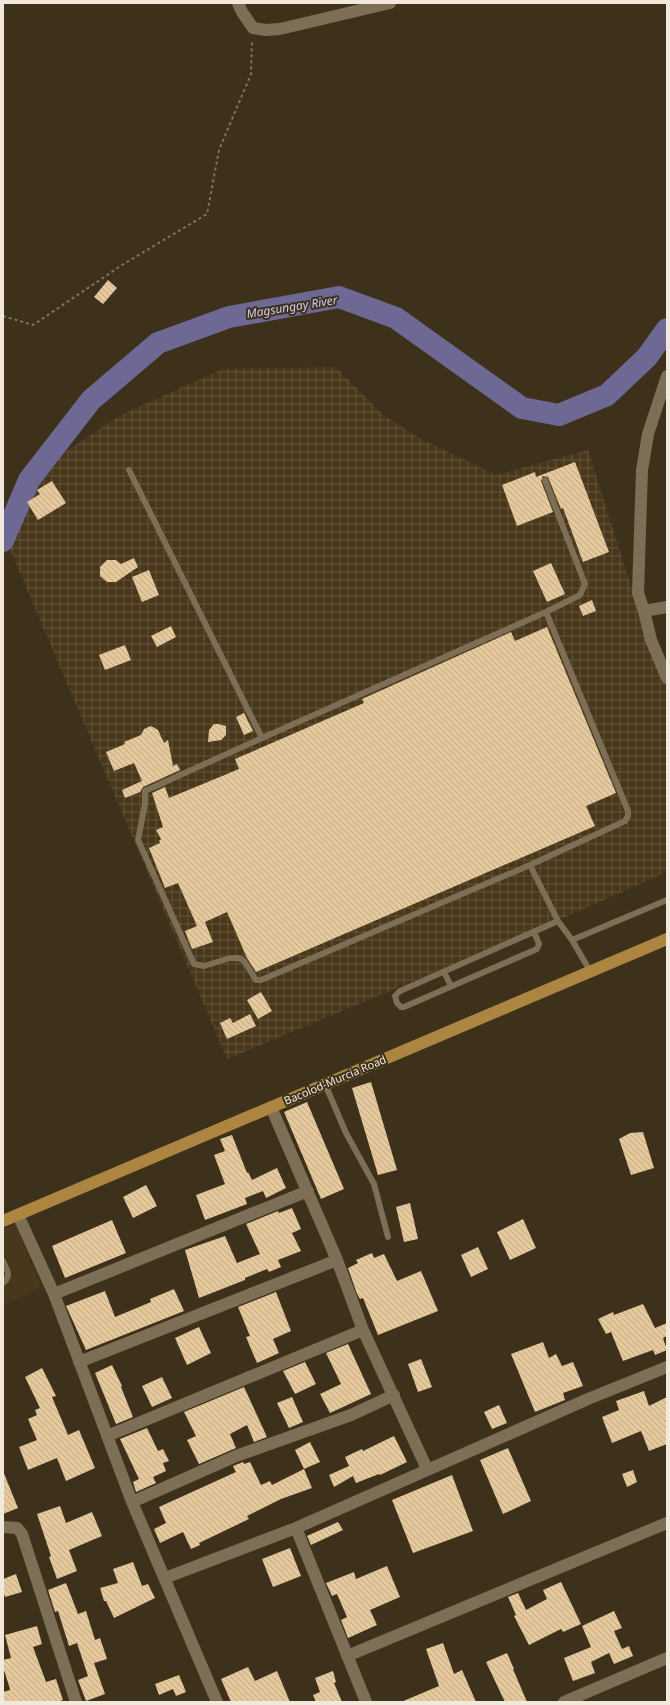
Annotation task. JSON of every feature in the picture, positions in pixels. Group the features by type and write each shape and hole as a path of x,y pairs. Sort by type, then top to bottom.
{"main road":[{"name":"Bacolod-Murcia Road","path":"3,1221 667,939"}],"street":[{"path":"238,3 242,12 253,28 266,30 280,29 390,3"},
{"path":"667,376 648,434 642,470 638,593 651,640 667,678"},
{"path":"644,611 667,607"},
{"path":"272,1107 337,1260 363,1330 427,1469"},
{"path":"54,1294 308,1191"},
{"path":"18,1215 54,1294 132,1502 217,1702"},
{"path":"79,1362 337,1260"},
{"path":"107,1436 363,1330"},
{"path":"165,1578 296,1528 580,1402 667,1367"},
{"path":"132,1502 236,1456 352,1415 394,1395"},
{"path":"347,1656 667,1523"},
{"path":"3,1527 16,1528 22,1534 76,1702"},
{"path":"296,1528 366,1702"},
{"path":"564,1702 667,1658"}],"lane":[{"path":"128,470 262,738"},
{"path":"545,480 585,584 580,594 546,612 146,791 146,804 138,840 194,964 204,966 230,958 239,958 244,961 256,980 261,980 530,865 624,821 628,816 628,811 546,612"},
{"path":"530,865 558,921 572,940 590,971"},
{"path":"572,940 667,900"},
{"path":"534,932 539,944 537,950 404,1007 401,1007 397,1003 396,996 400,991 558,921"},
{"path":"444,972 451,986"},
{"path":"325,1084 346,1133 374,1184 388,1237"},
{"path":"3,1261 9,1274 7,1280 3,1283"}],"path":[{"path":"3,316 33,325 122,265 207,214 219,150 250,74 253,28"}],"shaded area":[{"path":"336,367 382,414 417,437 496,475 588,450 636,602 667,673 667,872 543,927 227,1059 3,533 44,466 121,415 223,369"},
{"path":"15,1224 42,1288 3,1305 3,1229"}],"building":[{"path":"108,280 117,288 103,304 94,297"},
{"path":"575,462 609,552 583,562 563,508 561,509 548,477 543,476 541,481 553,512 517,526 502,485 535,472 536,477"},
{"path":"52,481 66,503 38,520 27,502 40,494 37,490"},
{"path":"134,558 138,567 116,582 107,582 100,576 100,567 107,560 116,560 121,564"},
{"path":"551,563 565,594 547,602 533,571"},
{"path":"149,570 159,595 142,602 132,577"},
{"path":"592,600 596,611 583,616 579,606"},
{"path":"171,626 176,637 157,647 151,636"},
{"path":"547,627 616,793 586,806 595,826 256,972 247,958 227,912 205,922 213,942 192,949 185,931 197,926 178,883 165,888 149,848 160,843 159,841 161,839 156,830 163,827 152,793 165,787 169,798 239,769 235,759 364,703 362,699 511,632 515,641"},
{"path":"125,645 131,660 105,670 99,655"},
{"path":"244,713 253,731 244,735 236,717"},
{"path":"214,724 226,726 226,735 221,740 208,742 209,730"},
{"path":"151,726 158,730 164,743 168,740 173,766 177,764 180,770 143,787 140,792 125,798 122,790 142,781 134,763 114,771 106,752 141,735 144,729"},
{"path":"261,992 272,1011 258,1019 247,1000"},
{"path":"250,1014 256,1026 227,1039 220,1023 230,1018 233,1023"},
{"path":"371,1082 397,1170 378,1175 352,1088"},
{"path":"307,1102 344,1189 321,1199 284,1112"},
{"path":"643,1132 654,1168 631,1175 619,1139 630,1133"},
{"path":"232,1135 247,1173 248,1172 252,1180 277,1168 286,1188 266,1198 263,1191 245,1198 247,1204 205,1220 196,1195 225,1184 214,1155 225,1151 220,1139"},
{"path":"146,1185 157,1206 133,1218 123,1197"},
{"path":"410,1203 418,1239 404,1242 396,1207"},
{"path":"292,1208 301,1229 292,1233 301,1251 278,1260 281,1267 269,1272 267,1269 245,1278 245,1280 199,1298 185,1250 225,1236 237,1263 260,1254 246,1224 278,1211 279,1213"},
{"path":"523,1219 536,1248 510,1260 497,1232"},
{"path":"112,1220 126,1253 65,1278 52,1246"},
{"path":"478,1247 488,1269 471,1277 461,1255"},
{"path":"372,1253 374,1258 384,1254 397,1281 421,1271 438,1311 378,1335 363,1298 360,1299 357,1294 348,1268 358,1263 356,1260"},
{"path":"174,1289 184,1311 86,1350 66,1306 105,1291 115,1317 151,1302 150,1299"},
{"path":"276,1292 291,1331 273,1339 279,1353 257,1363 246,1337 250,1336 238,1307"},
{"path":"643,1304 655,1328 667,1323 667,1336 663,1338 667,1350 655,1355 653,1350 623,1361 611,1332 606,1334 598,1319 613,1312 614,1315"},
{"path":"199,1327 211,1353 187,1365 175,1338"},
{"path":"543,1342 549,1358 556,1354 562,1366 573,1362 583,1386 563,1393 565,1400 535,1412 511,1354"},
{"path":"348,1344 371,1394 330,1413 320,1394 341,1384 326,1353"},
{"path":"421,1359 432,1387 418,1392 408,1364"},
{"path":"305,1362 316,1384 295,1394 283,1371"},
{"path":"112,1365 122,1386 121,1387 133,1417 116,1424 95,1373"},
{"path":"42,1368 56,1396 52,1397 68,1435 79,1430 95,1468 66,1481 57,1458 28,1470 19,1447 37,1440 28,1419 37,1415 35,1410 40,1408 25,1377"},
{"path":"162,1377 172,1398 152,1407 142,1386"},
{"path":"244,1387 267,1437 254,1442 247,1425 230,1434 236,1448 199,1464 187,1440 196,1436 184,1412"},
{"path":"644,1391 649,1406 667,1397 667,1444 649,1451 641,1431 612,1443 602,1417 619,1410 616,1401"},
{"path":"292,1397 303,1422 289,1428 277,1403"},
{"path":"499,1405 507,1423 492,1429 484,1412"},
{"path":"147,1428 158,1451 163,1449 169,1461 163,1463 166,1471 153,1477 156,1483 136,1492 133,1482 139,1479 120,1439"},
{"path":"394,1436 407,1462 380,1475 379,1474 356,1483 353,1476 334,1487 329,1475 349,1466 345,1457 362,1449 363,1451"},
{"path":"310,1442 320,1462 304,1469 295,1450"},
{"path":"508,1448 531,1501 503,1514 480,1460"},
{"path":"243,1462 244,1464 250,1462 261,1485 270,1481 272,1485 304,1469 312,1488 281,1499 247,1516 249,1519 199,1543 200,1545 191,1549 183,1532 160,1543 154,1529 166,1523 159,1507 236,1472 233,1466"},
{"path":"633,1470 637,1482 627,1487 622,1474"},
{"path":"3,1471 18,1508 3,1514"},
{"path":"452,1475 473,1531 413,1553 392,1500"},
{"path":"60,1506 66,1523 92,1512 102,1536 69,1550 77,1571 57,1579 37,1514"},
{"path":"338,1522 343,1530 311,1545 307,1536"},
{"path":"290,1548 301,1576 273,1587 262,1559"},
{"path":"133,1562 142,1586 148,1584 155,1598 114,1618 106,1601 104,1601 100,1588 118,1583 113,1569"},
{"path":"387,1566 400,1597 370,1610 377,1625 348,1638 341,1620 347,1617 337,1594 332,1596 326,1583 354,1572 356,1579"},
{"path":"16,1574 22,1592 5,1597 3,1591 3,1579"},
{"path":"561,1582 581,1624 563,1632 561,1629 529,1645 514,1616 516,1615 508,1597 518,1593 526,1610 547,1599 543,1590"},
{"path":"66,1583 78,1614 86,1611 95,1640 100,1638 107,1659 94,1663 105,1694 86,1701 78,1680 88,1676 77,1643 69,1646 58,1611 55,1612 48,1590"},
{"path":"614,1611 622,1628 614,1631 622,1649 629,1646 633,1656 614,1664 609,1653 591,1662 595,1673 573,1681 564,1658 591,1647 582,1626"},
{"path":"37,1626 42,1644 33,1647 46,1682 56,1679 63,1700 57,1702 3,1702 3,1692 10,1689 3,1667 3,1660 11,1658 5,1635"},
{"path":"443,1643 454,1674 462,1670 476,1702 401,1702 439,1686 426,1649"},
{"path":"507,1653 527,1702 505,1702 486,1662"},
{"path":"248,1667 255,1681 277,1671 290,1702 231,1702 221,1679"},
{"path":"333,1671 336,1682 334,1683 342,1702 316,1702 313,1695 320,1692 315,1678"},
{"path":"179,1675 186,1692 176,1696 173,1689 159,1695 155,1684"}],"waterway":[{"name":"Magsungay River","path":"3,541 29,480 91,400 158,343 229,317 339,297 396,318 522,408 559,415 607,395 647,357 667,329"}]}
